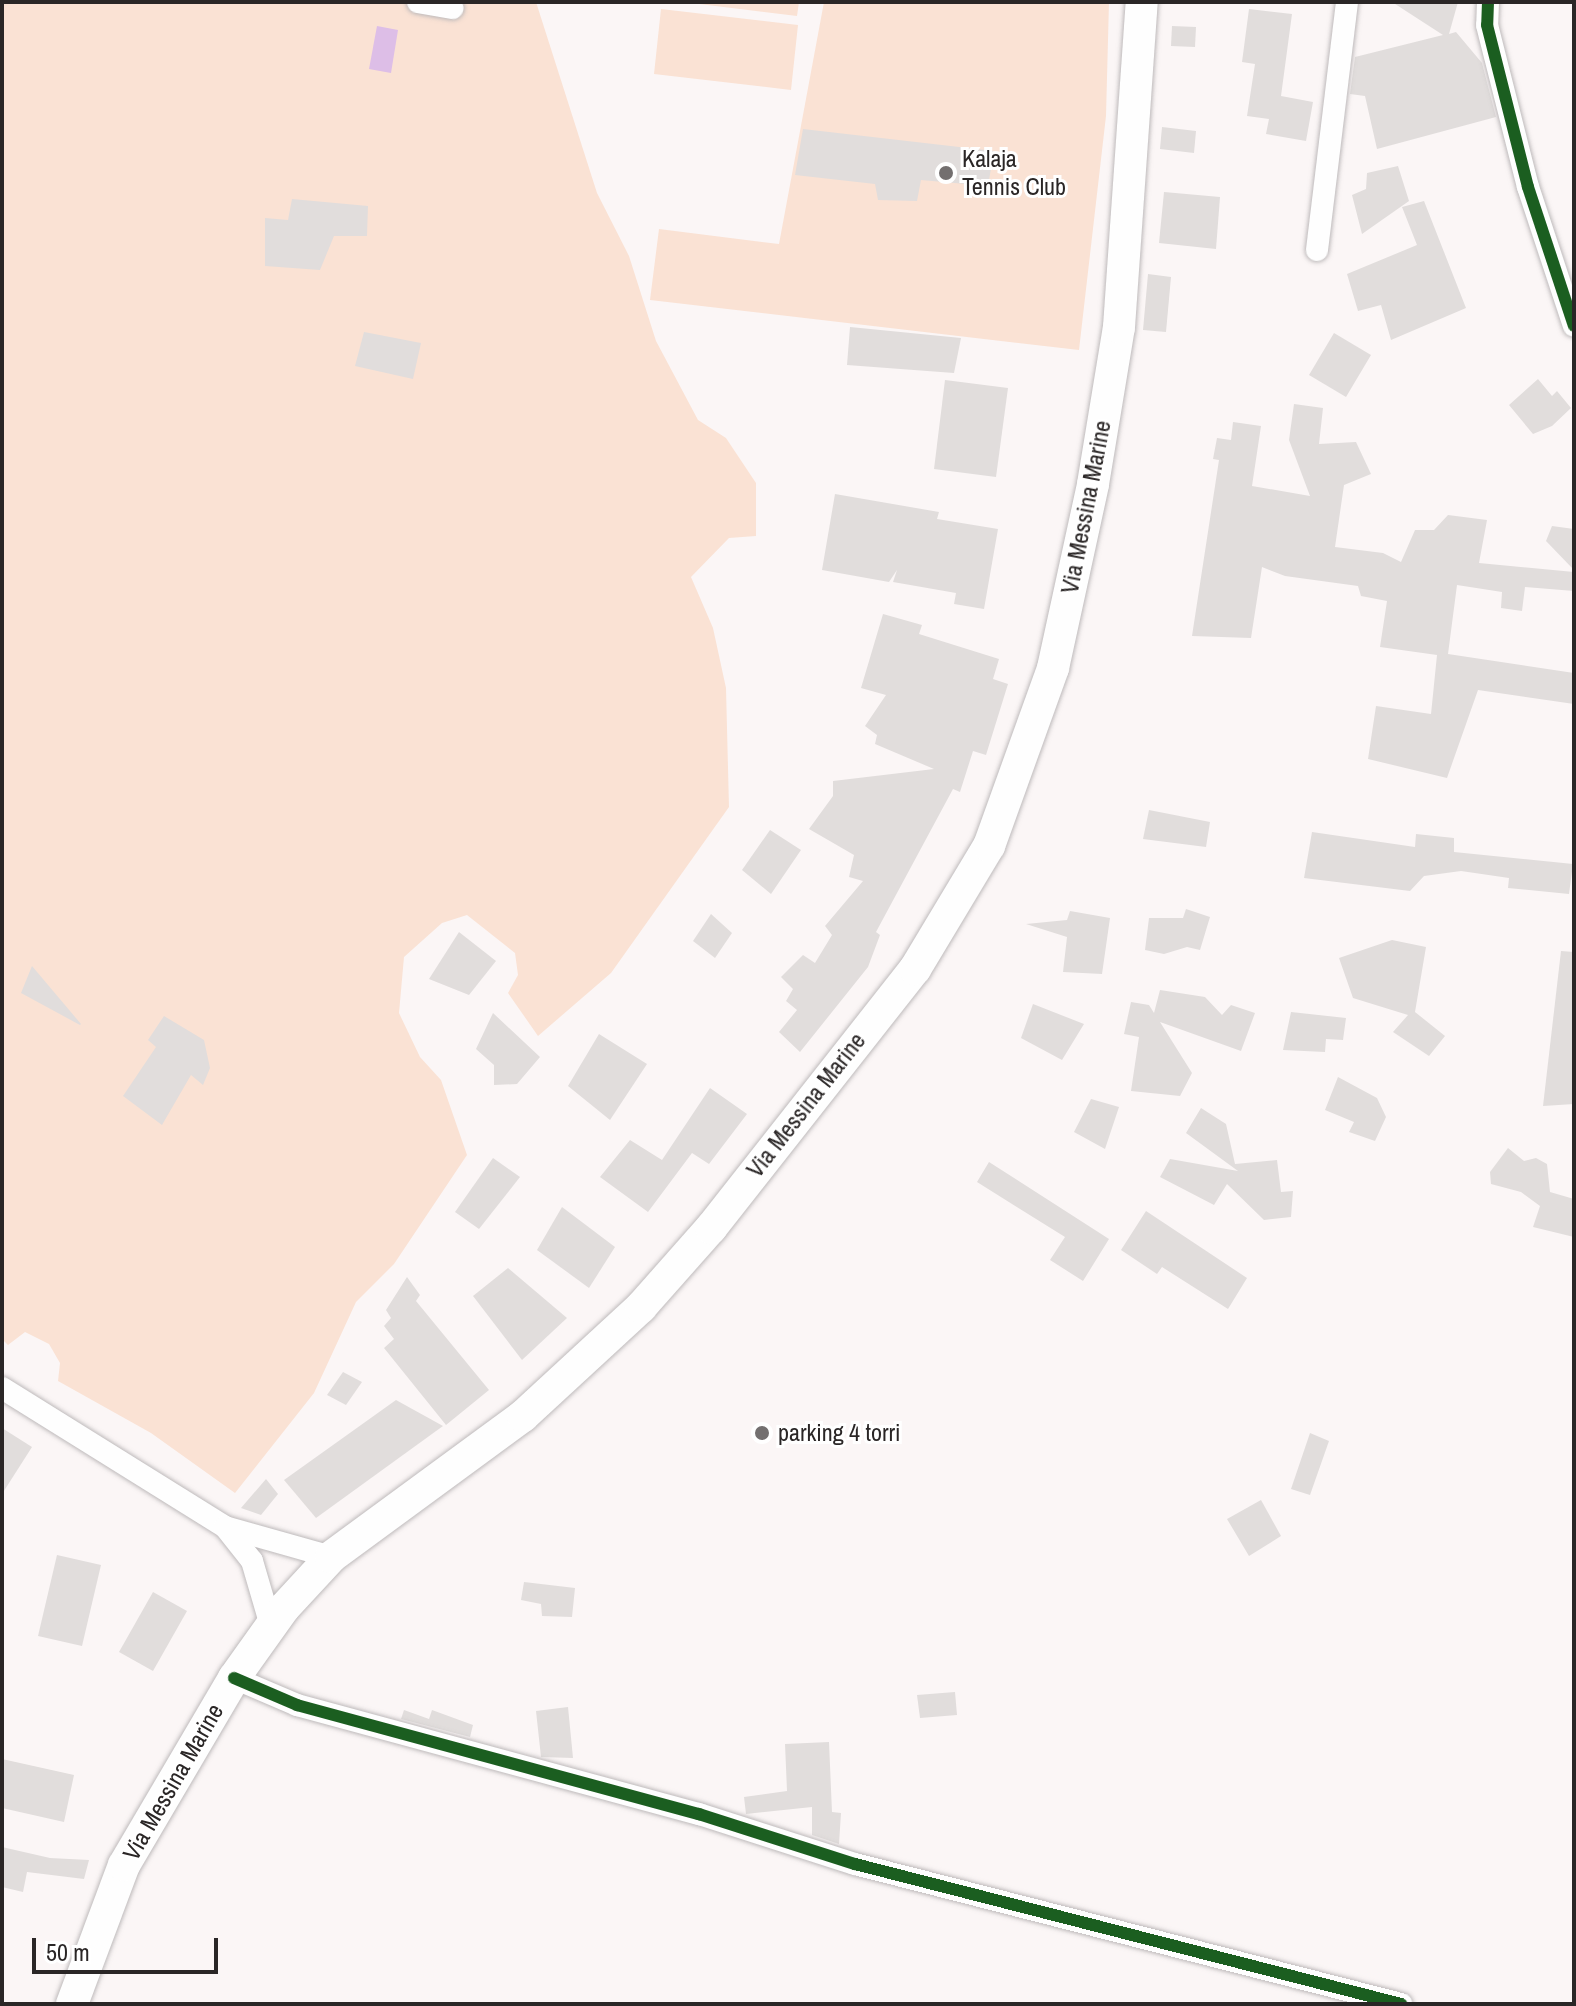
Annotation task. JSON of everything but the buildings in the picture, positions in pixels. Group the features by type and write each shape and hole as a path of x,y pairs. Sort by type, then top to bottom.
{"main road":[{"name":"Via Messina Marine","path":"72,2004 124,1865 234,1678 271,1626 331,1557 568,1380 711,1228 915,969 989,846 1053,668 1093,484 1119,327 1142,2"}],"street":[{"path":"418,2 452,8"},
{"path":"1317,250 1347,2"},
{"path":"1488,2 1487,25 1528,187 1574,326"},
{"path":"2,1388 225,1527 331,1557"},
{"path":"225,1527 252,1561 271,1626"},
{"path":"234,1678 297,1705 699,1814 855,1864 1401,2004"}],"shaded area":[{"path":"2,2 536,2 597,193 629,256 656,341 698,420 726,438 756,483 756,536 729,538 691,577 713,628 726,688 729,807 611,973 538,1036 508,993 518,975 515,953 467,915 442,923 404,957 399,1013 420,1057 441,1080 467,1155 394,1264 356,1302 314,1393 235,1493 151,1433 58,1381 60,1363 49,1344 25,1332 8,1345 2,1339"},
{"path":"683,2 799,2 797,16"},
{"name":"Kalaja Tennis Club","path":"824,2 1109,2 1106,116 1079,350 650,300 659,229 779,244"},
{"path":"661,9 798,25 791,90 654,74"},
{"path":"377,26 398,30 391,73 369,69"}],"cycle path":[{"path":"1488,2 1487,25 1528,187 1574,326"},
{"path":"234,1678 297,1705 699,1814 855,1864 1401,2004"}],"place":[{"name":"Kalaja Tennis Club","path":"946,173"},
{"name":"parking 4 torri","path":"762,1433"}]}
